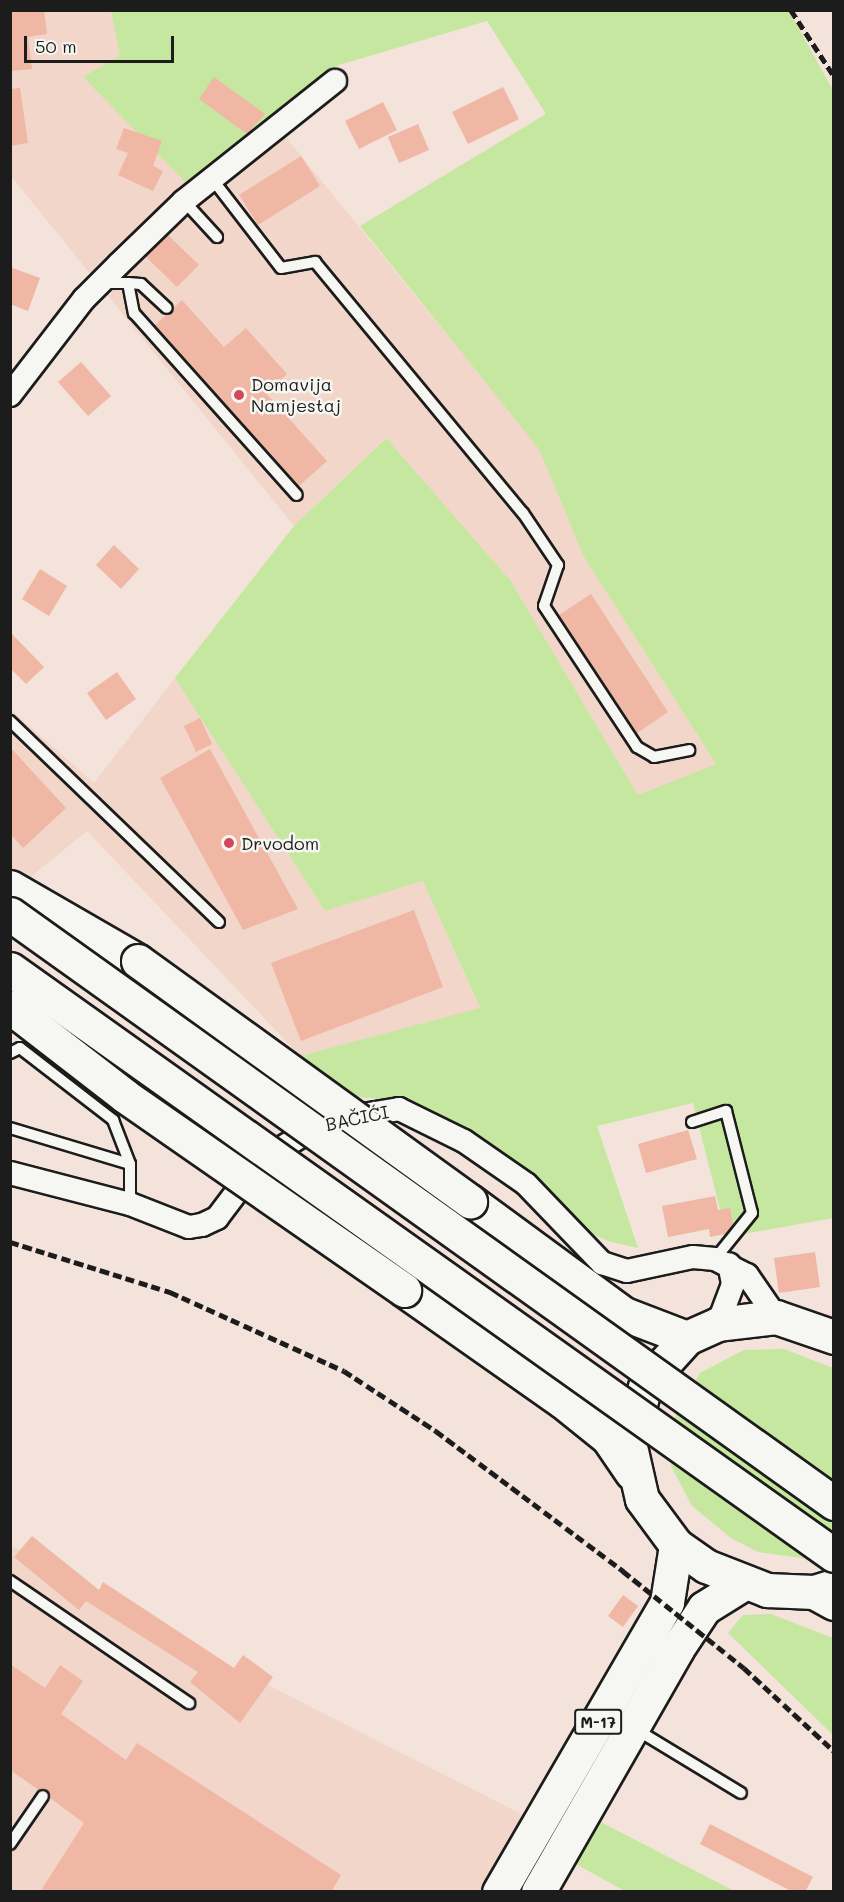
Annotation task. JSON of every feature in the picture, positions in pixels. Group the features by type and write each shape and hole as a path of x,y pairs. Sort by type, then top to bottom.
{"main road":[{"path":"10,887 138,961 624,1314 687,1338"},
{"path":"10,914 834,1503"},
{"path":"10,969 834,1555"},
{"path":"10,1007 125,1096 561,1401 608,1438 632,1473 642,1500 676,1545 741,1585 827,1594"},
{"path":"632,1473 634,1411 664,1357 687,1338 718,1324 777,1317 827,1327"},
{"name":"M-17","path":"500,1892 668,1602 676,1545"},
{"name":"M-17","path":"540,1889 632,1726 704,1608 741,1585"}],"street":[{"path":"10,395 101,283 184,201 335,81"},
{"name":"BAČIĆI","path":"10,1173 130,1204 189,1227 202,1225 217,1218 260,1161 326,1121 399,1109 464,1141 526,1184 602,1263 627,1271 693,1257 722,1262"},
{"path":"722,1262 747,1275 777,1317"},
{"path":"718,1324 733,1284 722,1262"}],"lane":[{"path":"213,180 280,268 315,262 523,513 558,565 543,606 637,747 654,757 689,750"},
{"path":"184,201 217,237"},
{"path":"101,283 141,284 167,308"},
{"path":"128,284 134,312 297,495"},
{"path":"10,722 219,922"},
{"path":"10,1053 20,1048 113,1120 130,1164 130,1204"},
{"path":"692,1122 726,1111 753,1213 722,1262"},
{"path":"10,1128 130,1164"},
{"path":"10,1581 189,1703"},
{"path":"632,1726 741,1793"},
{"path":"10,1844 43,1796"}],"shaded area":[{"path":"10,11 111,11 120,55 83,77 271,119 540,449 584,557 716,764 638,795 510,580 385,438 294,526 11,176"},
{"path":"175,678 325,911 423,881 480,1009 300,1056 87,831 22,884 11,871 10,709 94,783"},
{"path":"10,1545 183,1642 537,1822 499,1891 11,1891"}],"green space":[{"path":"111,11 789,11 834,92 833,1218 727,1237 693,1103 597,1126 638,1248 608,1241 579,1228 457,1124 414,1102 349,1096 300,1056 480,1008 423,881 325,911 175,678 294,526 386,438 510,580 638,795 716,764 584,557 539,449 360,226 546,114 487,21 339,65 194,191 83,77 120,55"},
{"path":"784,1349 833,1368 833,1555 815,1560 758,1552 731,1538 692,1506 671,1466 674,1418 700,1373 744,1350"},
{"path":"771,1614 833,1638 833,1735 728,1633 743,1615"},
{"path":"595,1819 734,1891 625,1891 572,1862"}],"building":[{"path":"10,10 44,10 47,34 28,37 32,69 10,71"},
{"path":"214,77 265,114 247,134 199,99"},
{"path":"503,87 519,119 468,144 452,112"},
{"path":"20,88 28,143 10,146 10,89"},
{"path":"383,102 397,130 359,149 345,121"},
{"path":"418,124 429,150 399,163 388,137"},
{"path":"124,128 162,141 153,166 163,171 153,191 118,175 128,153 116,149"},
{"path":"301,156 320,186 258,225 239,195"},
{"path":"168,235 199,265 177,287 146,257"},
{"path":"10,267 40,278 28,311 10,304"},
{"name":"Domavija Namjestaj","path":"182,300 224,347 246,328 287,374 266,393 327,461 299,486 155,325"},
{"path":"81,362 111,396 88,416 58,382"},
{"path":"114,545 139,569 121,589 96,565"},
{"path":"40,569 67,586 49,616 22,599"},
{"path":"591,594 668,712 637,733 559,615"},
{"path":"10,632 44,667 26,684 10,668"},
{"path":"117,672 136,699 106,720 87,693"},
{"path":"200,718 212,744 196,752 184,726"},
{"path":"10,747 66,808 23,848 10,834"},
{"name":"Drvodom","path":"210,749 298,909 243,930 160,778"},
{"path":"414,910 443,987 301,1041 271,963"},
{"path":"688,1130 697,1159 646,1173 638,1144"},
{"path":"715,1196 718,1210 730,1208 733,1225 725,1234 710,1237 709,1229 668,1237 662,1206"},
{"path":"815,1252 820,1287 779,1293 774,1258"},
{"path":"32,1536 99,1590 103,1582 234,1668 243,1655 273,1677 240,1723 190,1682 198,1672 86,1601 79,1610 14,1557"},
{"path":"623,1595 638,1606 623,1627 608,1616"},
{"path":"10,1664 45,1688 60,1665 83,1681 61,1714 126,1760 137,1743 341,1875 331,1892 40,1892 84,1823 50,1798 48,1790 39,1790 10,1770"},
{"path":"710,1824 813,1877 805,1892 793,1892 700,1844"}],"railway":[{"path":"791,10 834,76"},
{"path":"10,1242 170,1292 344,1371 436,1431 623,1571 744,1668 834,1751"}],"place":[{"name":"Domavija Namjestaj","path":"239,395"},
{"name":"Drvodom","path":"229,843"}]}
